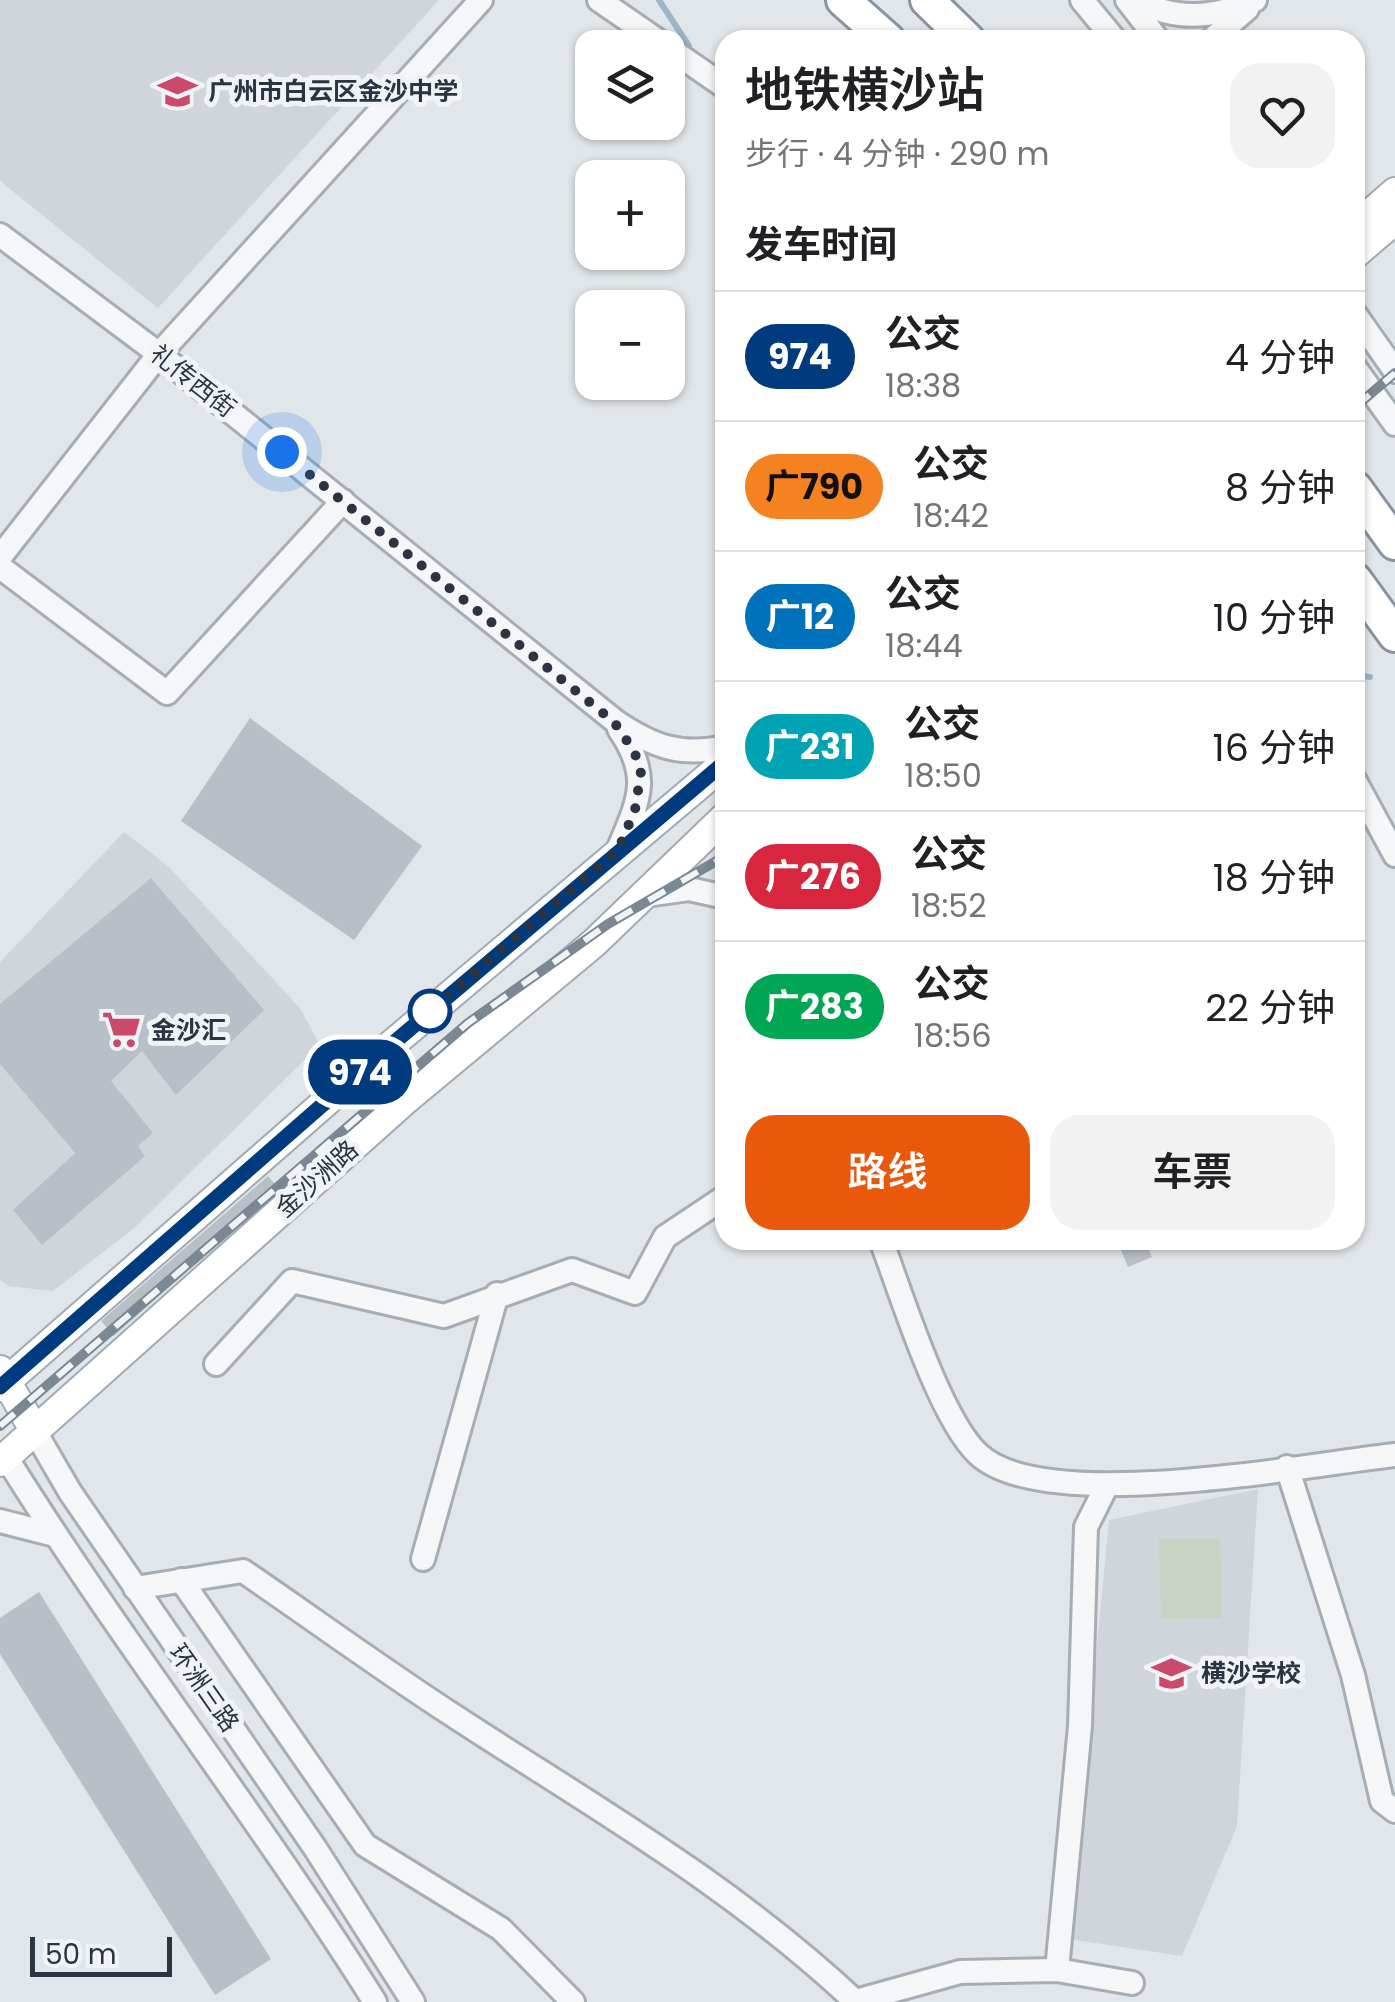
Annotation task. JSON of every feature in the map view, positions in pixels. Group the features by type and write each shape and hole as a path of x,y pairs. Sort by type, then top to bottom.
{"highway":[{"path":"846,0 879,30"},
{"path":"927,0 958,30"},
{"path":"1365,502 1395,544"},
{"path":"1365,594 1395,635"}],"main road":[{"path":"1365,218 1395,192"},
{"path":"1365,246 1395,220"},
{"name":"金沙洲路","path":"2,1379 715,770"},
{"name":"金沙洲路","path":"2,1455 404,1101 554,979 715,827"},
{"name":"环洲三路","path":"2,1379 34,1430"}],"street":[{"path":"0,557 159,354 481,0"},
{"path":"599,0 715,80"},
{"path":"1082,0 1108,30"},
{"path":"1127,0 1150,30"},
{"path":"1136,0 1162,12 1195,16 1226,12 1256,0"},
{"path":"1222,30 1256,0"},
{"name":"礼传西街","path":"0,235 344,500 614,722"},
{"path":"1365,328 1395,371"},
{"path":"1365,382 1395,424"},
{"path":"0,566 168,693 344,500"},
{"path":"614,722 669,750 715,751"},
{"path":"614,722 634,751 641,771 635,810 618,850"},
{"path":"1365,800 1395,855"},
{"path":"646,895 689,890 715,895"},
{"path":"216,1364 292,1281 444,1316 572,1270 635,1292 665,1237 715,1204"},
{"path":"885,1250 950,1412 978,1454 996,1466 1054,1485 1106,1487 1395,1455"},
{"path":"422,1559 497,1294"},
{"name":"环洲三路","path":"34,1430 135,1588 305,1834 413,2002"},
{"name":"环洲三路","path":"2,1455 295,1879 375,2002"},
{"path":"1287,1467 1353,1675 1382,1800 1395,1812"},
{"path":"1056,1970 1080,1726 1086,1526 1106,1487"},
{"path":"0,1521 55,1535"},
{"path":"135,1588 243,1571 450,1714 664,1847 864,2000 960,1972 1056,1970 1132,1983"},
{"path":"181,1580 365,1845 501,1930 573,2002"}],"shaded area":[{"name":"广州市白云区金沙中学","path":"0,0 439,0 158,308 0,181"},
{"path":"124,832 169,867 300,1008 320,1045 133,1229 53,1291 8,1286 0,1280 0,962"},
{"name":"横沙学校","path":"1258,1489 1237,1826 1182,1956 1069,1939 1109,1520"}],"green space":[{"path":"1220,1538 1222,1618 1161,1619 1159,1539"}],"building":[{"path":"250,718 422,846 354,940 181,821"},
{"name":"金沙汇","path":"151,878 264,1010 176,1095 142,1051 111,1081 153,1133 138,1146 145,1156 42,1245 13,1210 75,1153 0,1064 0,1004"},
{"path":"268,1176 279,1189 114,1336 101,1321"},
{"path":"1121,1250 1149,1250 1152,1257 1128,1267"},
{"path":"39,1592 271,1959 215,1995 0,1654 0,1618"}],"waterway":[{"path":"659,0 689,46"},
{"path":"1365,676 1370,677"}],"railway":[{"path":"1365,398 1395,373"},
{"path":"0,1426 468,1023 608,924 715,862"}],"bus line":[{"name":"974","path":"0,1387 86,1316 384,1051 715,770"}],"place":[{"name":"广州市白云区金沙中学","path":"178,91"},
{"name":"金沙汇","path":"121,1030"},
{"name":"横沙学校","path":"1171,1673"}],"route":[{"path":"282,452 614,722 634,751 641,771 635,810 618,850 430,1011"}]}
